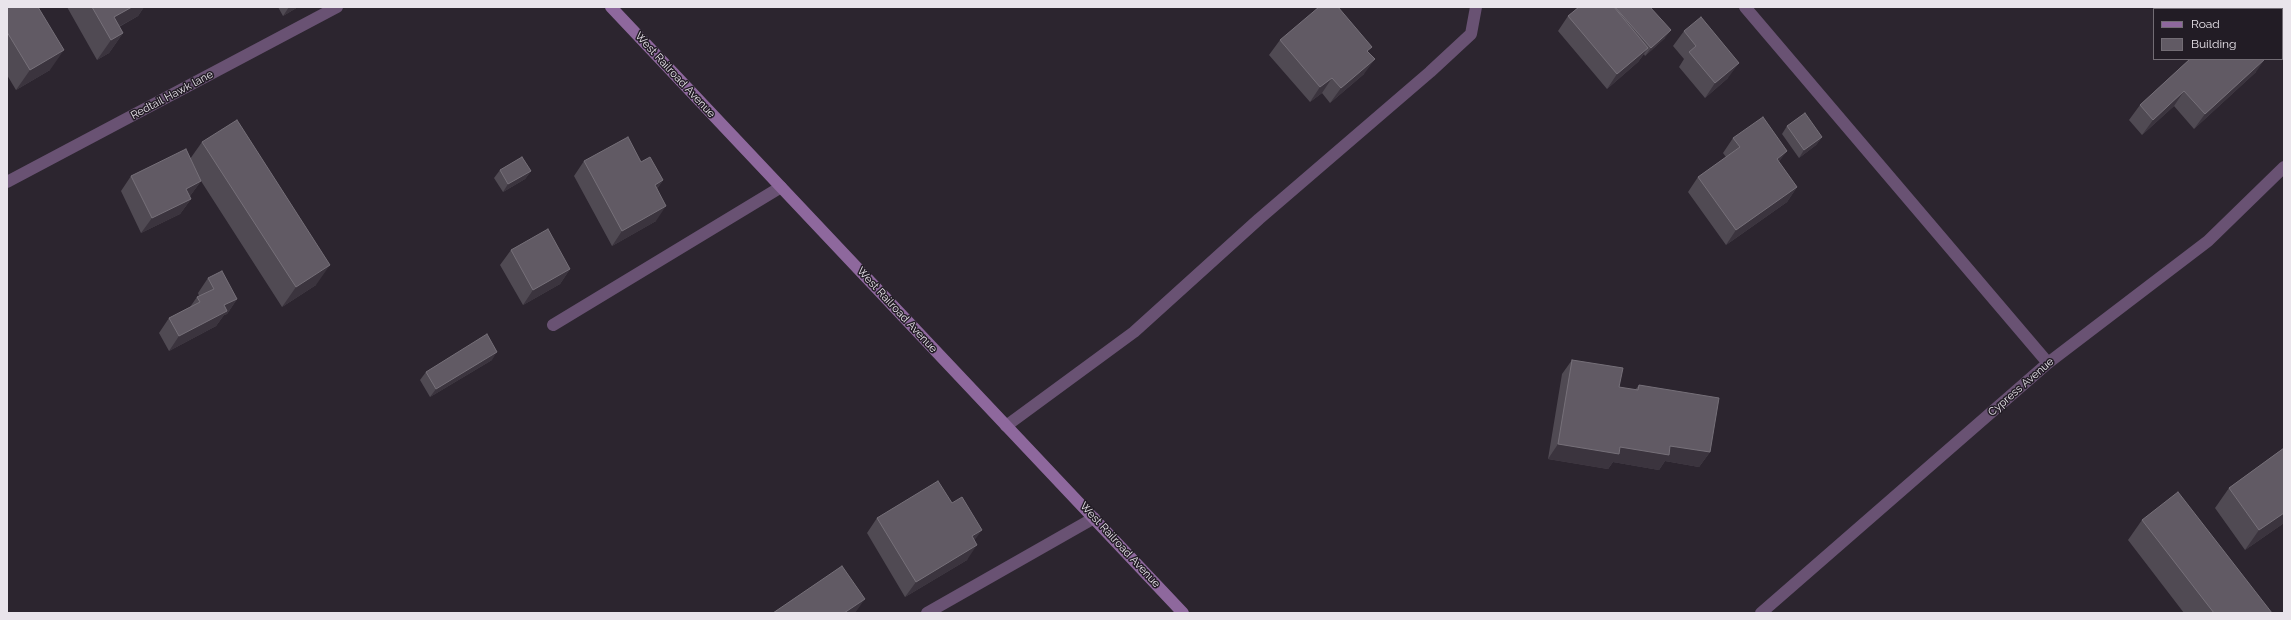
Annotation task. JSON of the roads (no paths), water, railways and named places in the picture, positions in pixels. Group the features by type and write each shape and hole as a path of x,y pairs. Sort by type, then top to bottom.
{"main road":[{"name":"West Railroad Avenue","path":"611,7 1183,613"}],"street":[{"name":"Redtail Hawk lane","path":"7,182 337,7"},
{"path":"1006,426 1134,332 1259,219 1430,72 1471,34 1476,7"},
{"path":"1744,7 2048,363"},
{"name":"Cypress Avenue","path":"1761,613 2048,363 2208,241 2284,167"},
{"path":"553,325 781,187"},
{"path":"927,613 1094,518"}]}
